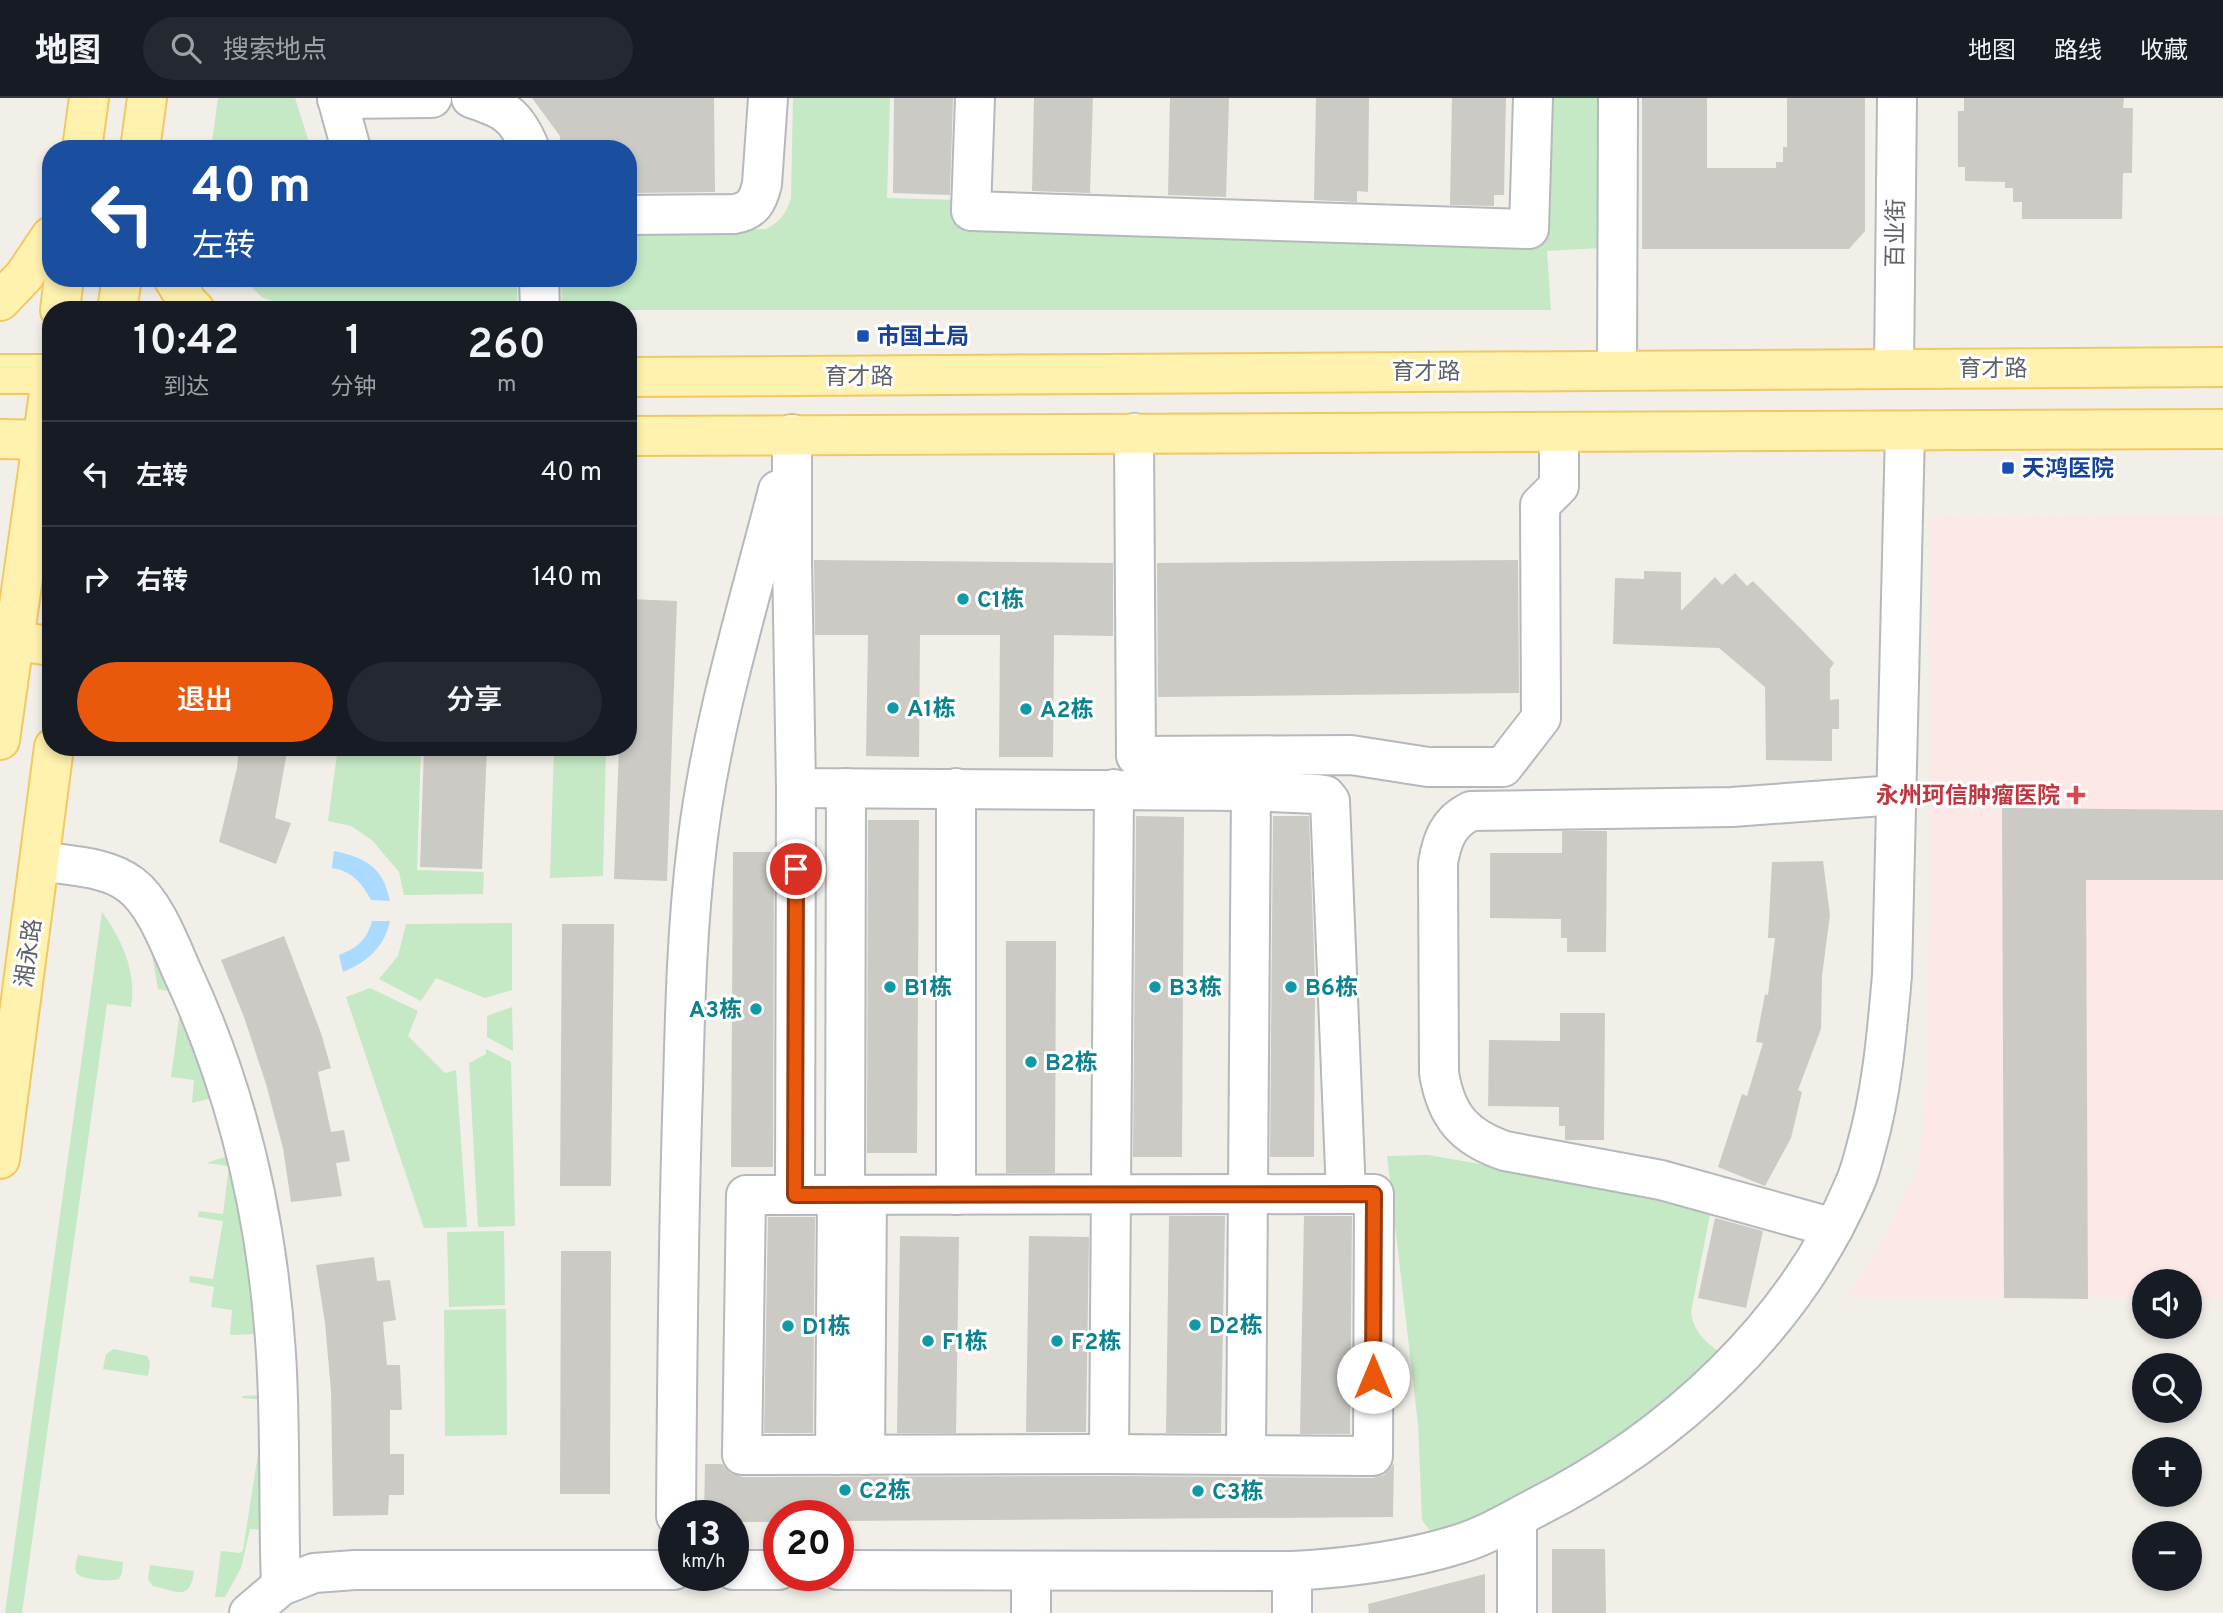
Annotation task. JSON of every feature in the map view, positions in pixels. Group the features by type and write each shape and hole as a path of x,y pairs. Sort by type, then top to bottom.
{"main road":[{"path":"83,140 89,98"},
{"path":"140,140 147,98"},
{"path":"0,301 23,276 42,249"},
{"name":"育才路","path":"637,377 2223,367"},
{"path":"0,374 42,376"},
{"path":"637,436 2223,429"},
{"path":"0,439 42,440"},
{"path":"0,740 28,631 42,490"},
{"path":"0,550 28,631"},
{"name":"湘永路","path":"0,1159 53,756"}],"street":[{"path":"349,140 337,98 432,98"},
{"path":"471,98 501,108 523,131 526,140"},
{"path":"637,215 734,214 752,207 762,184 768,98"},
{"path":"975,98 971,211 1529,229 1533,98"},
{"path":"1617,370 1618,98"},
{"name":"百业街","path":"1894,369 1897,98"},
{"path":"854,1570 1292,1571 1348,1567 1405,1558 1460,1544 1567,1492 1631,1451 1686,1409 1743,1353 1788,1301 1826,1244 1856,1181 1875,1118 1892,975 1905,431"},
{"path":"1134,433 1136,756 1351,755 1428,767 1503,767 1541,718 1540,505 1559,486 1559,432"},
{"path":"792,434 796,788 795,1195"},
{"path":"676,1500 678,1220 688,929 697,843 710,763 728,683 792,434"},
{"path":"796,788 1115,789 1325,795 1330,801 1346,1194"},
{"path":"846,788 850,1455"},
{"path":"956,788 956,1195"},
{"path":"1109,1454 1115,789"},
{"path":"1246,1454 1251,791"},
{"path":"1834,1228 1661,1180 1505,1151 1483,1144 1467,1132 1452,1114 1442,1092 1439,1073 1438,863 1441,844 1450,827 1471,811 1732,807 1896,795"},
{"path":"40,861 113,875 130,884 142,895 153,912 190,990 225,1079 254,1185 271,1290 276,1356 281,1586"},
{"path":"1374,1194 1373,1456 742,1455 746,1195 849,1195 1374,1194"},
{"path":"1517,1518 1517,1613"},
{"path":"249,1613 281,1586 314,1573 355,1570 658,1570"},
{"path":"1031,1570 1031,1613"},
{"path":"1292,1571 1292,1613"}],"shaded area":[{"name":"永州珂信肿瘤医院","path":"2223,516 2223,1297 2202,1297 2202,1269 2132,1269 2132,1297 1849,1298 1887,1232 1919,1165 1928,1073 1931,517"}],"green space":[{"path":"218,98 295,98 308,140 212,140"},
{"path":"793,98 890,98 887,198 960,200 959,226 1538,243 1543,98 1603,98 1600,248 1547,251 1551,310 637,310 637,301 562,301 561,287 637,287 637,232 766,229 785,213 791,198"},
{"path":"251,287 517,287 517,301 274,301 263,298"},
{"path":"337,756 421,756 417,870 484,872 483,894 404,895 399,872 372,840 351,826 328,821"},
{"path":"554,756 606,756 603,876 550,878"},
{"path":"134,906 152,936 193,1019 224,1107 240,1165 263,1303 267,1530 250,1529 241,1568 225,1597 215,1597 221,1551 240,1553 243,1550 264,1416 264,1400 242,1398 264,1395 260,1336 230,1335 232,1310 211,1307 214,1287 189,1282 190,1276 213,1279 223,1221 198,1217 199,1211 223,1214 229,1166 206,1163 228,1156 213,1098 192,1103 194,1080 171,1077 182,997 179,993 158,989 152,955"},
{"path":"102,912 122,945 130,969 131,1007 107,1004 22,1613 5,1613"},
{"path":"512,923 512,990 485,998 436,978 421,1001 379,979 398,956 406,924"},
{"path":"370,988 418,1011 408,1036 445,1073 456,1070 467,1227 424,1228 346,997"},
{"path":"512,1007 513,1051 487,1037 487,1016"},
{"path":"486,1049 511,1062 515,1226 478,1227 469,1063 486,1054"},
{"path":"1428,1155 1712,1204 1691,1312 1698,1331 1722,1354 1668,1406 1554,1485 1433,1535 1422,1520 1418,1424 1387,1156"},
{"path":"504,1231 505,1305 449,1307 447,1232"},
{"path":"506,1309 507,1435 445,1436 444,1310"},
{"path":"114,1349 147,1356 150,1362 148,1376 103,1369 106,1354"},
{"path":"78,1555 123,1562 122,1573 119,1579 115,1580 96,1580 78,1575 75,1570"},
{"path":"150,1565 194,1571 192,1581 186,1591 181,1592 153,1586 148,1579"}],"water":[{"path":"334,851 364,861 378,872 390,901 371,900 356,879 332,868"},
{"path":"372,921 390,921 384,939 367,959 343,972 339,955 360,943"}],"building":[{"path":"532,98 714,98 715,192 637,193 637,140 560,140 560,136"},
{"path":"894,98 953,98 950,195 893,193"},
{"path":"1034,98 1093,98 1090,193 1032,191"},
{"path":"1170,98 1229,98 1226,197 1168,195"},
{"path":"1316,98 1369,98 1368,192 1357,191 1357,202 1314,200"},
{"path":"1452,98 1506,98 1504,195 1494,195 1494,206 1450,205"},
{"path":"1642,98 1707,98 1707,168 1776,168 1776,162 1783,162 1783,147 1787,147 1787,98 1865,98 1865,231 1849,249 1642,249"},
{"path":"1964,98 2124,98 2123,108 2133,108 2132,173 2123,173 2122,219 2022,219 2022,202 2013,202 2013,188 2005,188 2005,182 1965,181 1965,167 1958,167 1958,111 1964,111"},
{"name":"C1栋","path":"814,560 1113,563 1113,636 1054,635 1053,757 999,757 1000,635 920,635 919,757 866,756 868,635 815,635"},
{"path":"1518,560 1519,693 1158,697 1157,563"},
{"path":"1644,571 1681,572 1681,611 1715,577 1722,585 1735,573 1747,586 1753,581 1801,629 1834,663 1830,669 1830,700 1839,699 1839,729 1832,729 1832,761 1766,760 1765,687 1719,648 1613,644 1615,578 1644,579"},
{"path":"637,599 677,601 667,881 614,879 619,756 637,756"},
{"path":"238,756 286,756 275,818 291,823 276,864 219,842"},
{"path":"424,756 487,756 482,869 420,867"},
{"path":"2002,808 2223,810 2223,880 2086,880 2088,1299 2004,1298"},
{"name":"B3栋","path":"1136,816 1184,817 1182,1157 1133,1157"},
{"name":"B6栋","path":"1273,816 1309,816 1315,979 1314,1157 1270,1157"},
{"name":"B1栋","path":"868,820 919,820 917,1153 867,1153"},
{"path":"1562,831 1607,831 1606,952 1567,952 1567,938 1561,938 1561,919 1490,918 1490,853 1562,853"},
{"name":"A3栋","path":"733,852 774,852 773,1167 731,1167"},
{"path":"1823,861 1830,915 1822,976 1821,1029 1798,1090 1802,1092 1791,1138 1765,1186 1718,1167 1742,1094 1747,1096 1763,1043 1756,1042 1765,994 1768,995 1775,938 1768,938 1772,862"},
{"path":"562,924 614,924 611,1186 560,1186"},
{"path":"284,936 321,1033 331,1068 318,1072 331,1132 344,1130 350,1161 336,1163 342,1196 291,1202 283,1148 266,1084 244,1017 221,960"},
{"name":"B2栋","path":"1006,941 1056,941 1055,1173 1006,1173"},
{"path":"1560,1013 1605,1013 1604,1140 1565,1140 1565,1126 1559,1126 1559,1107 1488,1106 1489,1040 1560,1041"},
{"name":"D2栋","path":"1169,1216 1225,1216 1221,1433 1166,1433"},
{"path":"1304,1216 1352,1216 1350,1434 1300,1434"},
{"name":"D1栋","path":"768,1217 815,1217 813,1433 764,1433"},
{"path":"1715,1218 1763,1231 1746,1308 1698,1298"},
{"name":"F1栋","path":"900,1236 959,1237 956,1433 897,1433"},
{"name":"F2栋","path":"1029,1236 1089,1237 1086,1432 1026,1432"},
{"path":"561,1251 611,1251 610,1494 560,1494"},
{"path":"374,1257 377,1281 390,1280 396,1320 383,1322 387,1365 400,1365 402,1410 390,1410 390,1454 404,1454 404,1495 389,1495 388,1515 333,1516 331,1391 316,1265"},
{"name":"C3栋","path":"1394,1463 1393,1517 854,1521 854,1500 763,1500 763,1522 749,1522 749,1500 704,1500 705,1464 722,1464 730,1473 742,1477 1373,1478 1384,1475"},
{"path":"1552,1549 1605,1549 1606,1613 1552,1613"},
{"path":"1485,1574 1485,1613 1369,1613 1368,1604"}],"place":[{"name":"市国土局","path":"863,336"},
{"name":"天鸿医院","path":"2008,468"},
{"name":"C1栋","path":"963,599"},
{"name":"A1栋","path":"893,708"},
{"name":"A2栋","path":"1026,709"},
{"name":"永州珂信肿瘤医院","path":"2076,795"},
{"name":"B1栋","path":"890,987"},
{"name":"B3栋","path":"1155,987"},
{"name":"B6栋","path":"1291,987"},
{"name":"A3栋","path":"756,1009"},
{"name":"B2栋","path":"1031,1062"},
{"name":"D2栋","path":"1195,1325"},
{"name":"D1栋","path":"788,1326"},
{"name":"F1栋","path":"928,1341"},
{"name":"F2栋","path":"1057,1341"},
{"name":"C2栋","path":"845,1490"},
{"name":"C3栋","path":"1198,1491"}],"route":[{"path":"796,869 795,1195 1374,1194 1373,1377"}]}
